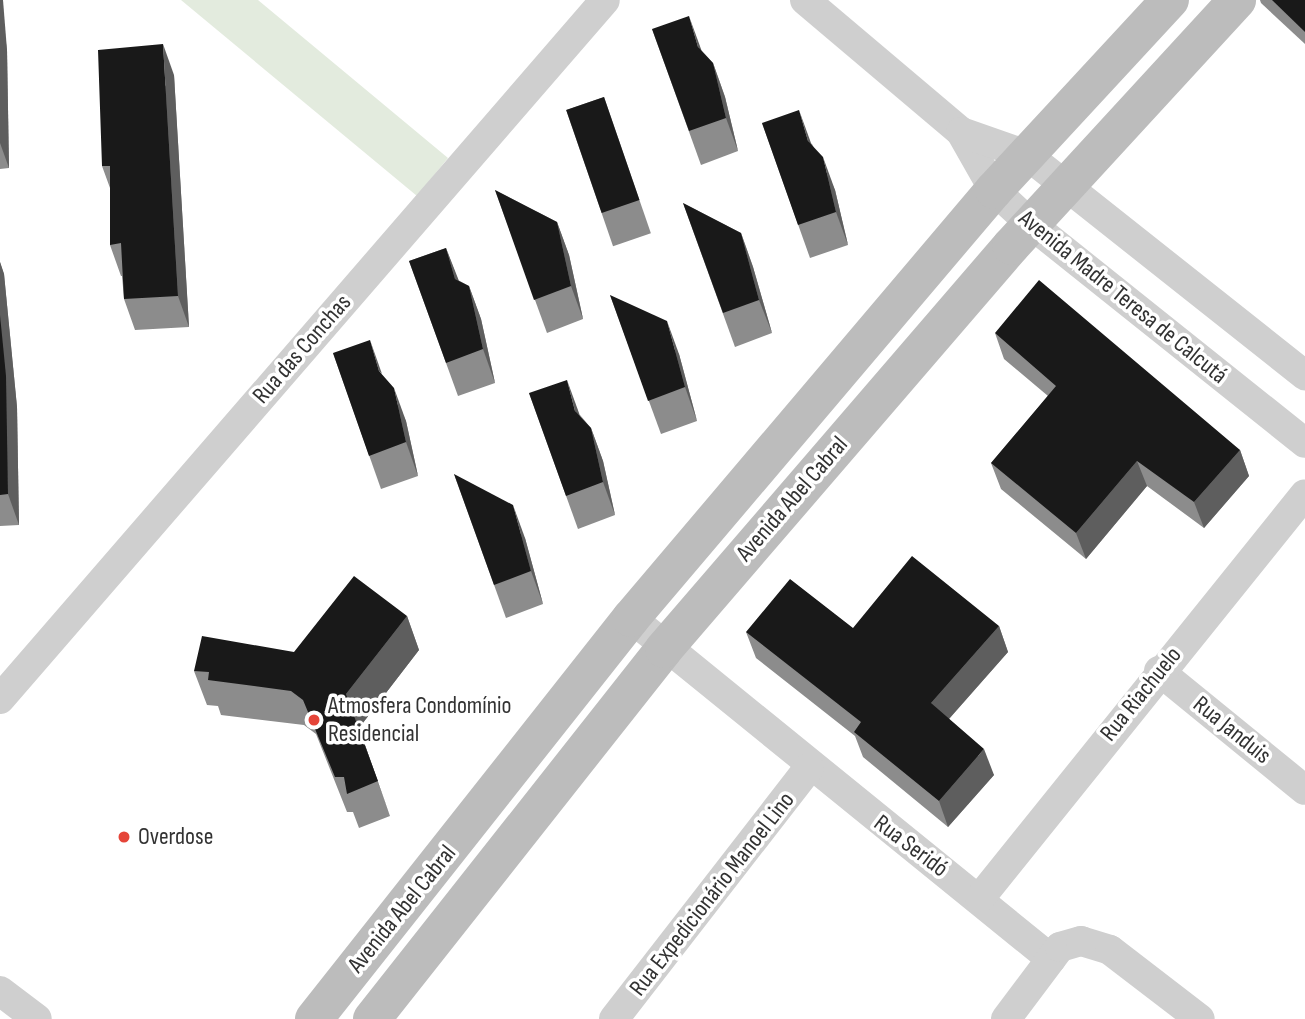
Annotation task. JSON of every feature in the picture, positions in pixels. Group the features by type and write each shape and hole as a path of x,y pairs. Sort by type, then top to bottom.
{"main road":[{"name":"Avenida Abel Cabral","path":"314,1019 631,618 994,190 1170,0"},
{"name":"Avenida Abel Cabral","path":"372,1019 664,649 1032,225 1237,0"}],"street":[{"name":"Rua das Conchas","path":"0,699 605,0"},
{"name":"Avenida Madre Teresa de Calcutá","path":"805,0 961,132 994,190 1032,225 1305,443"},
{"name":"Avenida Madre Teresa de Calcutá","path":"961,132 1027,155 1305,374"},
{"name":"Rua Riachuelo","path":"980,898 1158,671 1305,494"},
{"name":"Rua Seridó","path":"631,618 664,649 809,768 980,898 1051,959"},
{"name":"Rua Janduis","path":"1158,671 1305,790"},
{"name":"Rua Expedicionário Manoel Lino","path":"614,1019 809,768"},
{"path":"1006,1019 1051,959 1069,942 1092,942 1200,1019"},
{"path":"0,991 37,1019"}],"shaded area":[{"path":"181,0 258,0 448,158 417,196"}],"building":[{"path":"1272,0 1305,0 1305,32"},
{"path":"689,16 698,47 713,63 726,118 689,131 652,29"},
{"path":"163,44 178,296 124,299 121,243 110,245 110,166 102,166 98,50"},
{"path":"604,97 639,200 602,213 566,110"},
{"path":"799,110 808,141 823,157 836,212 798,225 762,123"},
{"path":"495,190 557,222 571,286 534,300"},
{"path":"683,203 741,233 759,300 723,313"},
{"path":"446,248 455,279 469,286 483,349 446,363 409,261"},
{"path":"1039,280 1240,450 1194,502 1137,461 1076,533 991,463 1056,386 995,333"},
{"path":"610,295 667,321 685,387 648,401"},
{"path":"0,315 6,376 8,494 0,495"},
{"path":"370,340 379,371 394,388 406,442 369,456 333,353"},
{"path":"567,380 575,411 591,428 603,482 566,496 529,393"},
{"path":"454,474 513,505 531,571 494,585"},
{"path":"912,556 999,626 931,703 984,749 939,801 854,732 861,722 746,632 790,579 853,628"},
{"path":"354,576 407,616 346,694 378,781 347,794 344,777 335,777 303,700 291,691 208,680 209,672 194,671 202,636 294,652"}],"place":[{"name":"Atmosfera Condomínio Residencial","path":"314,720"},
{"name":"Overdose","path":"124,837"}]}
